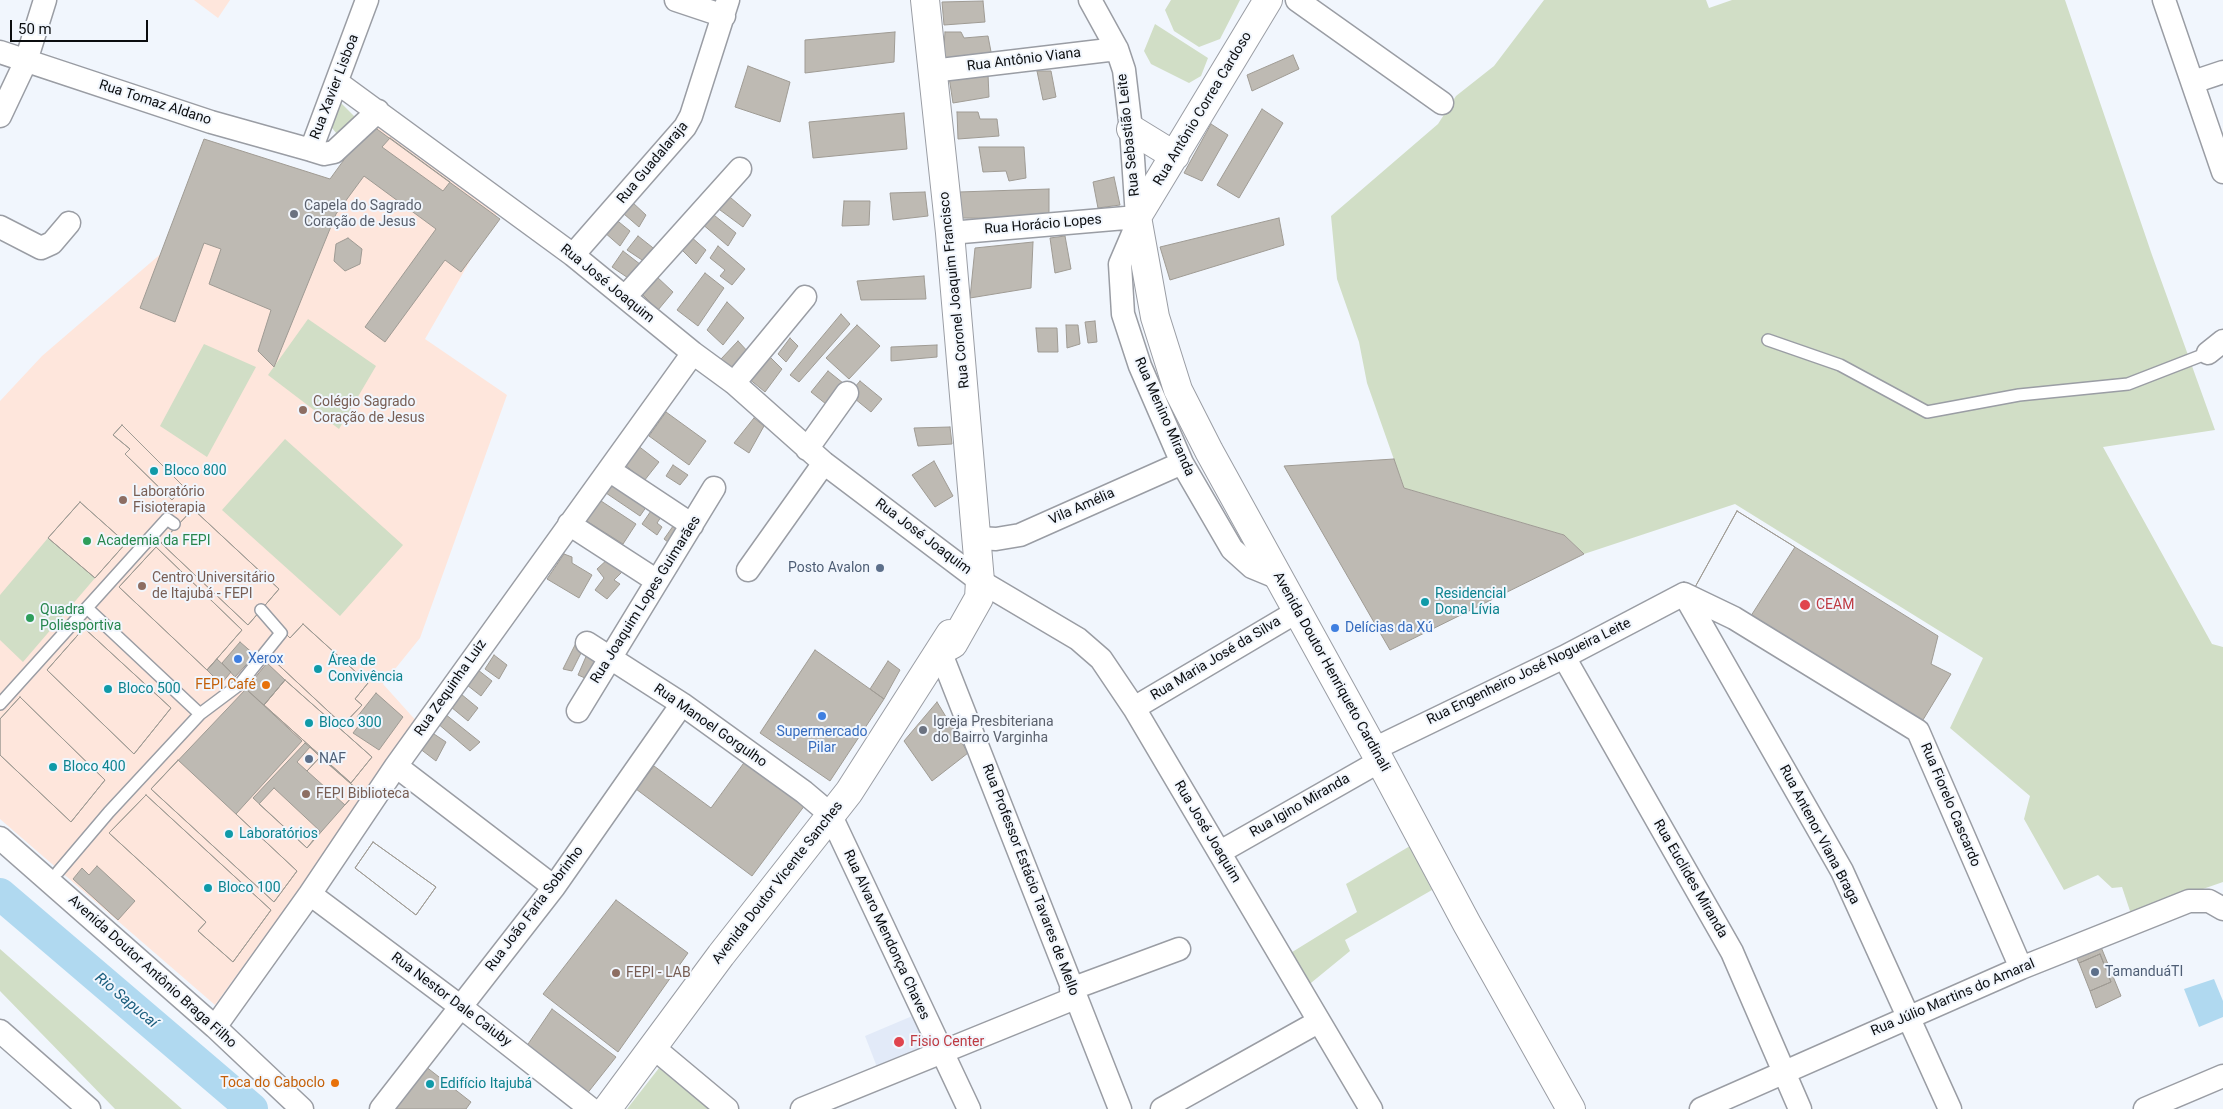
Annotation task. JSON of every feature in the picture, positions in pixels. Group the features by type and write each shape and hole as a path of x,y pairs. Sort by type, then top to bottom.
{"main road":[{"name":"Rua Coronel Joaquim Francisco","path":"925,0 950,233 978,538 980,581"},
{"name":"Rua Antônio Correa Cardoso","path":"1137,220 1268,0"},
{"path":"1131,129 1176,156"},
{"name":"Avenida Doutor Henriqueto Cardinali","path":"1137,220 1155,317 1178,390 1467,924 1571,1109"},
{"name":"Avenida Doutor Vicente Sanches","path":"607,1109 721,955 849,792 940,651 954,644 979,598 980,581"}],"street":[{"path":"0,116 26,61 45,0"},
{"name":"Rua Xavier Lisboa","path":"367,0 338,83 311,150 324,154 334,152 378,111"},
{"path":"676,0 726,8"},
{"name":"Rua Sebastião Leite","path":"1090,0 1117,50 1124,70 1131,129 1137,220"},
{"path":"1296,0 1442,104"},
{"path":"2164,0 2223,172"},
{"name":"Rua Guadalaraja","path":"573,255 685,127 726,8"},
{"name":"Rua Antônio Viana","path":"932,71 1117,50"},
{"name":"Rua Tomaz Aldano","path":"0,52 211,122 311,150"},
{"path":"2193,82 2223,72"},
{"name":"Rua José Joaquim","path":"338,83 573,255 693,353 734,382 824,463 980,581 1078,639 1101,658 1134,708 1371,1109"},
{"path":"625,297 740,169"},
{"name":"Rua Horácio Lopes","path":"950,233 1137,220"},
{"name":"Rua Menino Miranda","path":"1137,220 1120,264 1123,314 1140,366 1182,463 1232,550 1252,567 1281,579"},
{"path":"0,227 41,248 52,243 69,223"},
{"path":"734,382 805,297"},
{"name":"Rua Zequinha Luiz","path":"215,1027 310,894 396,766 693,353"},
{"path":"807,449 847,393"},
{"path":"748,570 824,463"},
{"name":"Vila Amélia","path":"978,538 1020,535 1182,463"},
{"path":"609,470 692,524"},
{"name":"Rua Joaquim Lopes Guimarães","path":"578,711 714,488"},
{"path":"569,524 657,582"},
{"name":"Rua Fiorelo Cascardo","path":"1684,594 1734,618 1918,731 2021,968"},
{"name":"Rua Antenor Viana Braga","path":"1684,594 1842,871 1950,1109"},
{"name":"Rua Engenheiro José Nogueira Leite","path":"1377,755 1684,594"},
{"name":"Rua Maria José da Silva","path":"1134,708 1298,611"},
{"path":"1714,649 1734,618"},
{"name":"Rua Manoel Gorgulho","path":"587,643 682,704 804,792 830,814"},
{"name":"Rua Professor Estácio Tavares de Mello","path":"940,651 1120,1109"},
{"name":"Rua Euclides Miranda","path":"1564,657 1732,952 1800,1109"},
{"name":"Rua João Faria Sobrinho","path":"381,1109 554,887 682,704"},
{"name":"Rua Igino Miranda","path":"1220,852 1377,755"},
{"path":"396,766 554,887"},
{"name":"Rua Alvaro Mendonça Chaves","path":"830,814 940,1051 969,1109"},
{"name":"Avenida Doutor Antônio Braga Filho","path":"0,838 215,1027 302,1109"},
{"name":"Rua Nestor Dale Caiuby","path":"310,894 461,1007 591,1109"},
{"name":"Rua Júlio Martins do Amaral","path":"1701,1109 2021,968 2189,901 2216,905"},
{"path":"802,1109 1178,949"},
{"path":"1162,1109 1318,1022"},
{"path":"0,1031 89,1109"},
{"path":"654,1048 727,1109"},
{"path":"2146,1109 2223,1076"}],"lane":[{"path":"1768,340 1840,365 1927,412 2019,395 2128,384 2215,347"},
{"path":"0,704 87,608 126,572 167,519 174,524"},
{"path":"87,608 200,714"},
{"path":"58,872 109,812 200,714 240,684 281,632 261,610"}],"shaded area":[{"path":"194,0 230,0 218,18"},
{"path":"380,124 497,214 425,339 507,395 420,638 383,684 419,724 215,1005 0,819 0,401 42,356 171,245 204,139 330,179"},
{"name":"Fisio Center","path":"917,1014 934,1049 877,1067 865,1036"}],"green space":[{"path":"1171,0 1240,0 1220,39 1199,47 1174,31 1165,10"},
{"path":"1544,0 1706,0 1709,8 1732,0 2065,0 2152,255 2215,430 2103,447 2212,644 2223,647 2223,882 2131,914 2122,887 2112,888 2098,875 2064,890 2024,819 2030,796 1950,728 1983,658 1735,504 1584,554 1564,535 1404,488 1367,383 1359,342 1337,279 1331,216 1438,124 1456,96 1494,66"},
{"path":"1155,24 1208,58 1201,76 1189,83 1151,64 1144,51"},
{"path":"340,102 357,119 340,138 329,124"},
{"path":"308,319 376,366 339,429 268,375"},
{"path":"204,344 256,367 207,457 160,426"},
{"path":"285,439 403,545 340,616 222,510"},
{"name":"Quadra Poliesportiva","path":"48,538 95,578 23,662 0,640 0,595"},
{"path":"1410,846 1432,890 1345,940 1350,951 1306,987 1289,954 1357,912 1346,884"},
{"path":"0,949 182,1109 115,1109 0,991"},
{"path":"659,1068 709,1109 627,1109"}],"water":[{"path":"2214,979 2223,1001 2223,1017 2199,1027 2184,989"}],"building":[{"path":"983,1 985,22 944,25 942,2"},
{"path":"895,32 894,62 805,73 805,40"},
{"path":"945,32 961,32 964,38 988,36 992,57 943,62"},
{"path":"1293,55 1299,69 1252,91 1247,75"},
{"path":"748,66 790,82 780,122 735,107"},
{"path":"1037,71 1051,71 1056,97 1043,100"},
{"path":"988,74 989,97 953,103 949,77"},
{"path":"1262,109 1283,123 1239,198 1217,185"},
{"path":"957,112 978,112 980,119 997,119 999,136 958,139"},
{"path":"904,113 907,149 813,158 809,122"},
{"path":"370,124 500,219 461,272 445,260 385,342 365,327 436,229 364,176 336,214 274,367 258,351 271,310 209,284 221,249 204,243 175,322 140,308 204,139 330,179"},
{"path":"1211,124 1228,135 1202,181 1184,173"},
{"path":"390,138 450,182 443,191 382,147"},
{"path":"979,147 1024,147 1026,178 1009,181 1006,171 983,172"},
{"path":"1114,177 1120,205 1098,208 1093,182"},
{"path":"1049,189 1049,219 959,218 959,192"},
{"path":"724,192 751,215 743,227 712,204"},
{"path":"925,192 928,216 893,220 890,193"},
{"path":"844,201 870,201 869,225 842,226"},
{"path":"632,202 646,215 639,227 624,214"},
{"path":"709,211 736,233 728,246 701,223"},
{"path":"614,218 630,231 620,246 604,232"},
{"path":"1279,218 1284,245 1170,280 1160,247"},
{"path":"638,236 657,251 648,264 627,250"},
{"path":"690,236 706,250 696,264 679,247"},
{"path":"1065,236 1071,269 1055,273 1050,238"},
{"path":"348,238 362,249 360,264 345,271 334,261 336,244"},
{"path":"1033,242 1031,288 970,298 975,248"},
{"path":"718,246 745,269 732,285 720,276 725,270 710,258"},
{"path":"623,251 645,268 634,282 612,267"},
{"path":"705,273 724,288 698,326 677,310"},
{"path":"656,276 673,292 658,310 642,294"},
{"path":"924,276 926,299 861,300 857,281"},
{"path":"727,302 744,318 723,345 707,330"},
{"path":"841,314 850,324 799,382 790,375"},
{"path":"1095,321 1097,342 1088,343 1085,322"},
{"path":"857,325 880,346 849,379 826,358"},
{"path":"1066,325 1078,325 1080,344 1067,348"},
{"path":"1036,328 1057,328 1058,352 1038,352"},
{"path":"790,338 798,346 786,362 778,354"},
{"path":"738,341 750,354 735,373 721,359"},
{"path":"937,345 937,357 891,361 891,347"},
{"path":"767,354 782,369 765,392 748,378"},
{"path":"828,371 843,383 826,404 811,392"},
{"path":"860,381 882,399 871,412 849,394"},
{"path":"666,412 706,441 689,465 649,436"},
{"path":"754,418 764,426 749,453 734,443"},
{"name":"Bloco 800","path":"122,425 184,487 172,500 125,454 130,449 113,435"},
{"name":"Bloco 800","path":"122,425 184,487 172,500 125,454 130,449 113,435"},
{"path":"950,427 952,444 918,446 914,428"},
{"path":"637,445 659,462 644,481 623,463"},
{"name":"Residencial Dona Lívia","path":"1394,459 1404,488 1564,535 1584,554 1390,650 1284,466"},
{"path":"934,461 953,496 935,507 912,475"},
{"path":"673,465 688,475 680,485 666,476"},
{"path":"617,477 651,500 640,516 606,493"},
{"path":"598,499 636,524 623,544 585,520"},
{"name":"Academia da FEPI","path":"80,502 126,543 95,578 48,538"},
{"name":"Academia da FEPI","path":"80,502 126,543 95,578 48,538"},
{"path":"655,505 665,511 657,523 662,527 657,535 642,524"},
{"path":"193,509 279,589 248,625 161,543"},
{"path":"193,509 279,589 248,625 161,543"},
{"name":"CEAM","path":"1737,511 1938,636 1931,664 1951,674 1918,728 1694,589"},
{"path":"1737,511 1795,547 1747,622 1694,589"},
{"path":"678,519 673,546 664,539"},
{"path":"156,547 242,630 207,670 119,587"},
{"path":"156,547 242,630 207,670 119,587"},
{"path":"564,554 572,557 572,563 592,575 579,598 547,579"},
{"path":"609,558 623,571 614,580 620,584 607,599 595,590 604,578 597,569"},
{"name":"Área de Convivência","path":"303,624 368,683 355,699 362,705 343,725 268,655 287,635 290,638"},
{"name":"Área de Convivência","path":"303,624 368,683 355,699 362,705 343,725 268,655 287,635 290,638"},
{"name":"Bloco 500","path":"84,628 171,708 134,754 47,670"},
{"name":"Bloco 500","path":"84,628 171,708 134,754 47,670"},
{"name":"Xerox","path":"240,642 255,655 235,677 222,663"},
{"path":"576,643 583,649 572,671 563,669"},
{"name":"Supermercado Pilar","path":"815,650 884,699 830,781 760,733"},
{"path":"588,652 600,660 592,681 578,675"},
{"path":"494,655 507,665 499,679 485,669"},
{"path":"217,659 231,672 221,684 207,670"},
{"path":"888,661 900,670 884,699 870,689"},
{"name":"FEPI Café","path":"267,663 285,680 264,705 246,689"},
{"path":"478,670 492,681 481,696 467,685"},
{"name":"Bloco 300","path":"285,680 372,757 351,783 264,705"},
{"name":"Bloco 300","path":"285,680 372,757 351,783 264,705"},
{"path":"246,689 302,741 236,814 297,871 274,902 151,789"},
{"path":"376,693 403,717 379,750 353,733 363,720 357,717"},
{"path":"461,694 478,708 468,721 451,707"},
{"name":"Bloco 400","path":"20,697 105,780 71,822 0,755 0,719"},
{"name":"Bloco 400","path":"20,697 105,780 71,822 0,755 0,719"},
{"path":"937,702 968,753 932,781 904,741"},
{"path":"445,714 480,742 470,751 437,723"},
{"path":"431,732 446,742 436,761 419,748"},
{"name":"FEPI Biblioteca","path":"305,743 358,790 307,848 253,798"},
{"name":"NAF","path":"310,747 320,757 307,771 297,762"},
{"path":"320,757 358,790 345,805 307,771"},
{"name":"Laboratórios","path":"178,760 297,871 274,902 151,789"},
{"path":"746,760 805,805 752,876 636,789 654,766 711,808"},
{"path":"274,788 320,831 307,848 259,804"},
{"name":"Bloco 100","path":"146,795 271,910 233,962 198,931 206,922 109,833"},
{"name":"Bloco 100","path":"146,795 271,910 233,962 198,931 206,922 109,833"},
{"path":"373,842 436,887 416,915 355,868"},
{"path":"373,842 436,887 416,915 355,868"},
{"path":"97,866 135,901 118,920 73,879 82,868 89,875"},
{"name":"FEPI - LAB","path":"616,900 688,953 618,1052 543,994"},
{"path":"2101,947 2121,996 2096,1008 2090,991 2111,982 2100,954 2079,963 2076,957"},
{"name":"TamanduáTI","path":"2100,954 2111,982 2090,991 2079,963"},
{"path":"552,1009 616,1057 586,1095 526,1047"},
{"name":"Edifício Itajubá","path":"425,1066 471,1102 466,1109 391,1109"}],"waterway":[{"name":"Rio Sapucaí","path":"0,894 252,1109"}],"place":[{"name":"Capela do Sagrado Coração de Jesus","path":"294,214"},
{"name":"Colégio Sagrado Coração de Jesus","path":"303,410"},
{"name":"Bloco 800","path":"154,471"},
{"name":"Laboratório Fisioterapia","path":"123,500"},
{"name":"Academia da FEPI","path":"87,541"},
{"name":"Posto Avalon","path":"880,568"},
{"name":"Centro Universitário de Itajubá - FEPI","path":"142,586"},
{"name":"Residencial Dona Lívia","path":"1425,602"},
{"name":"CEAM","path":"1805,605"},
{"name":"Quadra Poliesportiva","path":"30,618"},
{"name":"Delícias da Xú","path":"1335,628"},
{"name":"Xerox","path":"238,659"},
{"name":"Área de Convivência","path":"318,669"},
{"name":"FEPI Café","path":"266,685"},
{"name":"Bloco 500","path":"108,689"},
{"name":"Supermercado Pilar","path":"822,716"},
{"name":"Bloco 300","path":"309,723"},
{"name":"Igreja Presbiteriana do Bairro Varginha","path":"923,730"},
{"name":"NAF","path":"309,759"},
{"name":"Bloco 400","path":"53,767"},
{"name":"FEPI Biblioteca","path":"306,794"},
{"name":"Laboratórios","path":"229,834"},
{"name":"Bloco 100","path":"208,888"},
{"name":"TamanduáTI","path":"2095,972"},
{"name":"FEPI - LAB","path":"616,973"},
{"name":"Fisio Center","path":"899,1042"},
{"name":"Toca do Caboclo","path":"335,1083"},
{"name":"Edifício Itajubá","path":"430,1084"}]}
